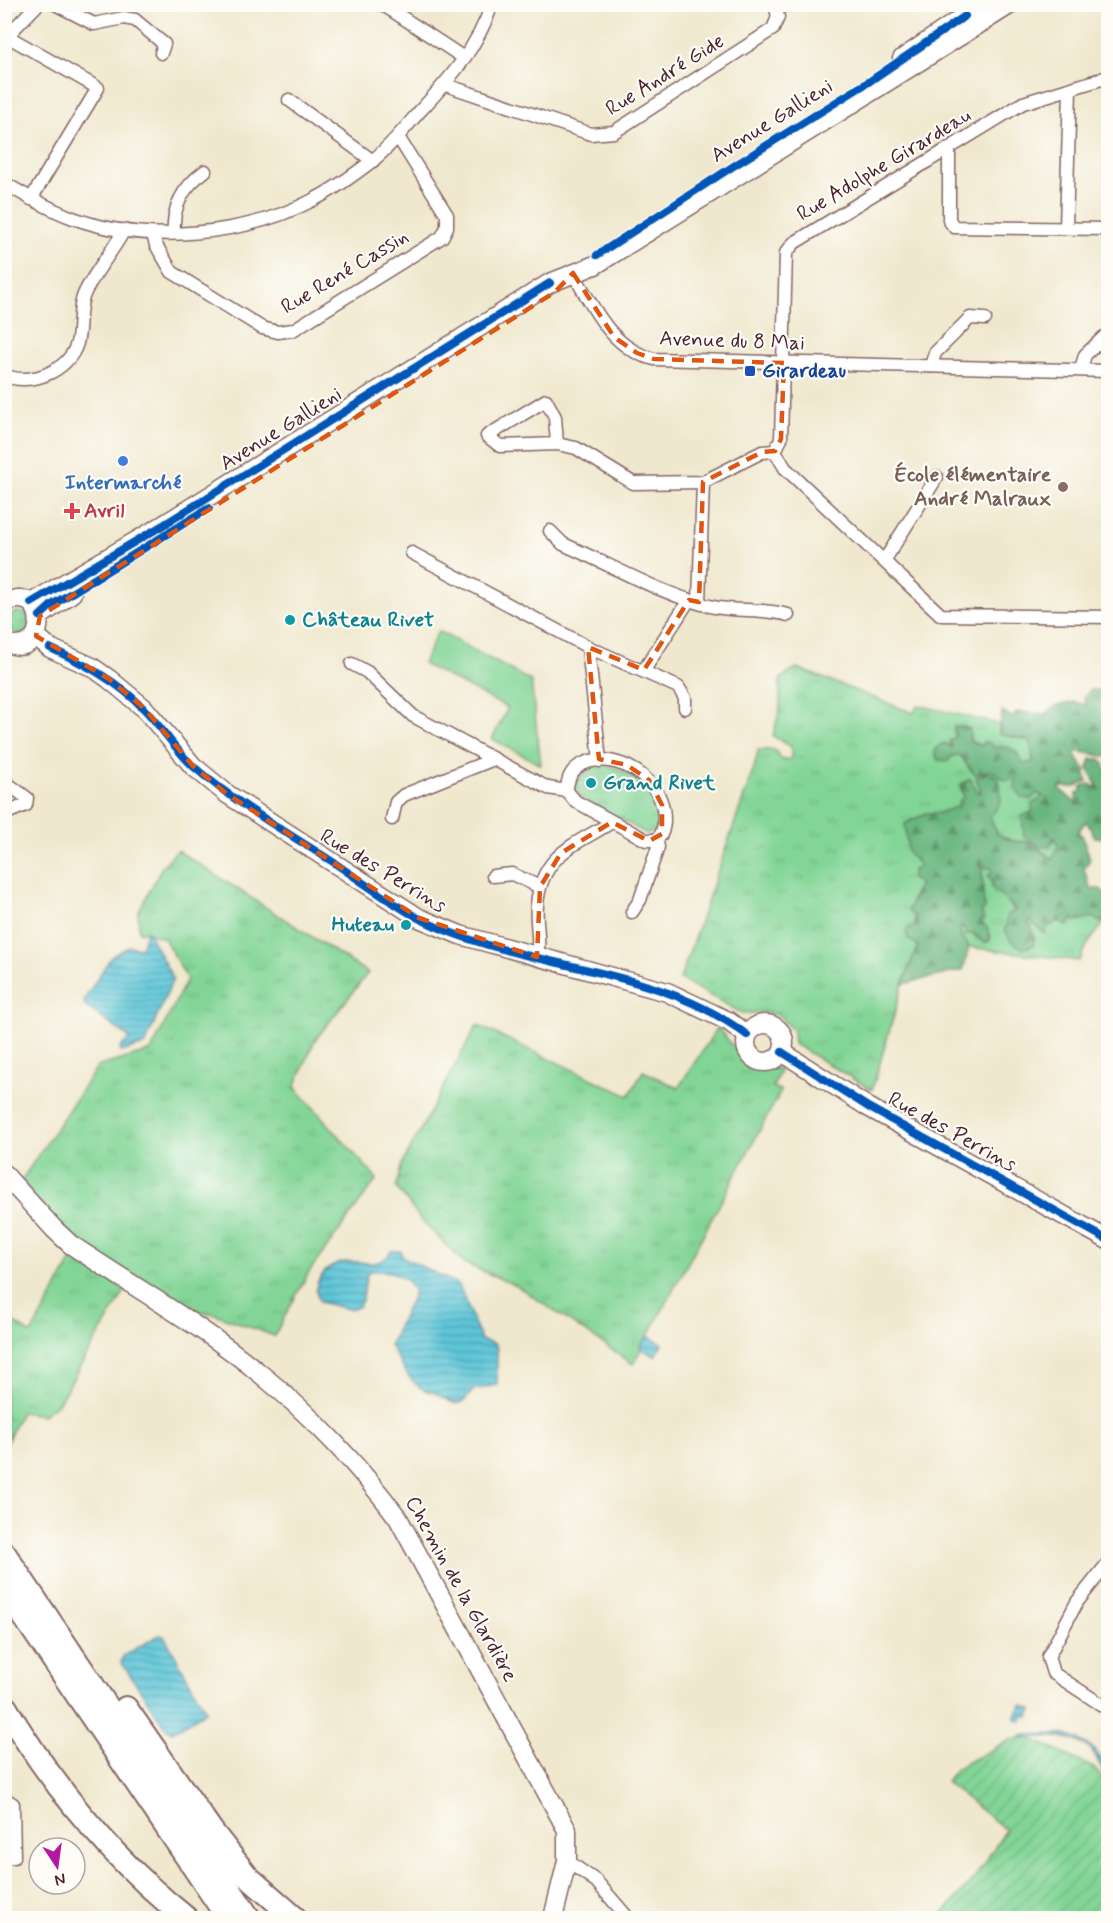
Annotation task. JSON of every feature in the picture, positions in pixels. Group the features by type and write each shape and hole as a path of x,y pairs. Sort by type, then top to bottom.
{"highway":[{"path":"4,1553 249,1918"},
{"path":"4,1587 228,1918"},
{"path":"44,1613 82,1644 211,1830 247,1876 295,1918"},
{"path":"4,1704 41,1765 80,1816 130,1869 186,1918"}],"street":[{"path":"31,199 98,88 6,38 38,4"},
{"path":"55,4 94,24 124,18 135,20 164,44 161,53"},
{"path":"382,4 465,58"},
{"path":"4,183 31,199 71,217 153,235 204,232 274,216 316,199 373,161 398,137 446,85 465,58 492,4"},
{"name":"Rue André Gide","path":"446,85 580,130 603,135 614,132 773,29 778,17 775,4"},
{"name":"Avenue Gallieni","path":"35,610 255,467 523,299 573,273 732,167 995,7"},
{"name":"Rue Adolphe Girardeau","path":"784,363 786,253 792,246 1023,103 1108,77"},
{"path":"1066,228 1070,89"},
{"path":"289,100 373,161"},
{"name":"Rue René Cassin","path":"153,235 156,245 172,272 262,328 278,332 292,330 442,237 447,227 447,214 398,137"},
{"path":"949,148 949,220 954,227 1108,229"},
{"path":"174,233 174,215 178,201 189,183 205,171"},
{"path":"4,375 28,379 44,376 68,359 77,345 83,298 124,230"},
{"name":"Avenue Gallieni","path":"35,610 52,605 302,447 555,292 573,273"},
{"name":"Avenue du 8 Mai","path":"573,273 609,330 621,344 654,359 1108,370"},
{"path":"931,366 935,353 970,318 985,319"},
{"path":"1081,369 1085,355 1104,337 1108,337"},
{"path":"775,451 781,439 784,363"},
{"path":"557,444 555,417 546,400 487,436 500,446 557,444 576,448 633,483 703,482 762,452 775,451"},
{"path":"775,451 785,468 941,615 1108,616"},
{"path":"884,561 937,477"},
{"path":"644,670 694,601 703,482"},
{"path":"550,531 563,544 694,601 715,607 770,610 788,615"},
{"path":"412,553 588,647 678,687 685,698 684,708"},
{"path":"4,603 18,599 35,610 36,636 23,645 4,641"},
{"name":"Rue des Perrins","path":"36,636 50,648 92,667 115,684 144,708 193,766 227,794 410,912 460,935 667,992 728,1021 747,1035"},
{"path":"588,647 600,761"},
{"path":"352,664 367,672 413,716 548,788 567,792 575,801 649,841 656,840 662,834 664,815 655,788 635,768 618,762 600,761 576,771 568,782 567,792"},
{"path":"392,819 396,802 404,795 494,759"},
{"path":"4,781 27,798 26,805 4,814"},
{"path":"537,957 540,944 537,905 540,887 554,862 568,847 612,822"},
{"path":"632,912 649,876 658,846 656,840"},
{"path":"493,876 512,874 540,887"},
{"path":"761,1024 773,1025 782,1034 782,1052 772,1060 759,1061 749,1054 746,1047 750,1029 761,1024"},
{"name":"Rue des Perrins","path":"782,1052 868,1107 1108,1240"},
{"name":"Chemin de la Glardière","path":"4,1174 70,1244 231,1351 263,1375 381,1494 398,1518 567,1830 567,1861 553,1918"},
{"path":"1108,1563 1077,1602 1048,1657 1053,1673 1108,1709"},
{"path":"4,1798 13,1804 14,1857 4,1857"},
{"path":"567,1861 596,1881 628,1918"}],"highlighted area":[{"path":"573,273 614,337 637,353 654,359 784,363 781,439 775,451 762,452 703,482 699,602 689,600 644,670 588,647 599,759 627,765 649,780 662,805 662,834 649,841 612,822 561,853 540,887 537,957 419,918 227,794 193,766 144,708 109,679 36,636 40,616 555,292"}],"green space":[{"path":"19,612 27,615 30,623 27,631 19,634 11,631 8,623 11,615"},
{"path":"438,631 531,681 541,765 492,739 508,708 423,664"},
{"path":"797,668 913,713 919,705 999,724 999,734 1031,741 1033,762 1023,764 1016,751 974,744 954,727 955,737 949,741 952,748 937,747 935,752 936,757 960,755 971,771 990,770 1016,779 1016,784 1043,796 1037,803 1032,841 1040,847 1053,842 1054,837 1057,838 1059,846 1052,860 1034,846 1009,840 996,834 990,816 1000,788 995,777 991,776 978,793 970,779 960,787 964,797 956,809 940,813 926,813 905,824 920,866 920,884 911,901 918,945 903,984 872,1090 794,1044 793,1031 778,1015 762,1012 743,1014 680,979 755,765 758,750 775,750 782,760 791,759 791,747 773,736 780,708 780,679"},
{"path":"1090,690 1108,691 1108,707 1103,708 1108,713 1108,757 1077,751 1075,755 1085,770 1087,781 1075,787 1060,787 1077,804 1076,794 1081,792 1081,787 1089,784 1098,788 1088,768 1091,759 1101,759 1105,766 1108,798 1105,823 1108,825 1108,833 1104,838 1095,837 1086,821 1078,832 1083,837 1090,859 1084,869 1091,889 1100,889 1106,895 1107,919 1100,922 1093,917 1076,921 1073,918 1068,926 1063,924 1058,917 1059,921 1046,928 1045,934 1030,920 1028,922 1032,928 1034,945 1023,949 1011,941 1005,930 1008,915 1016,910 991,887 993,883 988,875 992,874 992,868 983,868 979,864 982,871 984,910 981,911 984,919 981,924 988,930 989,941 984,943 974,933 966,935 964,927 961,926 960,933 969,947 963,970 903,984 918,945 908,939 906,932 909,927 916,926 915,916 908,911 920,884 911,879 913,870 920,866 908,853 905,824 926,813 939,813 959,806 959,801 964,797 961,784 970,779 978,793 981,792 976,778 987,772 999,779 1000,803 990,816 997,834 1012,841 1028,842 1052,859 1059,846 1054,837 1049,846 1040,847 1024,837 1022,816 1032,812 1032,805 1043,796 1037,793 1032,799 1022,798 1015,788 1016,779 1006,780 990,770 975,775 960,755 952,756 948,761 938,760 935,752 941,744 946,743 952,748 949,741 955,737 954,727 963,726 970,729 970,741 982,746 983,742 989,742 993,748 1008,747 1014,751 1023,764 1033,762 1031,741 999,734 1002,711 1013,718 1017,712 1045,714 1056,706 1074,702 1086,705 1084,698"},
{"path":"611,766 633,776 647,788 655,804 659,828 647,834 580,797 576,786 579,777 595,767"},
{"path":"177,850 368,973 315,1040 295,1087 377,1179 309,1272 274,1336 215,1314 160,1304 70,1244 21,1181 97,1067 151,1051 187,979 164,938 139,931 138,913 162,867"},
{"path":"978,864 992,867 992,874 988,875 994,887 1016,911 1035,940 1028,922 1030,920 1045,934 1046,928 1058,917 1073,917 1076,921 1093,917 1100,922 1107,919 1087,945 1079,961 969,947 960,933 961,925 984,943 990,941 991,936 980,924 983,916 981,911 984,910"},
{"path":"477,1025 629,1096 643,1071 678,1088 718,1027 751,1070 781,1068 773,1087 781,1091 633,1364 517,1286 464,1263 422,1221 396,1187 402,1164"},
{"path":"76,1253 125,1291 59,1402 43,1415 21,1412 5,1446 5,1317 31,1334"},
{"path":"1014,1738 1030,1738 1094,1768 1108,1786 1108,1914 1103,1918 939,1918 974,1879 1006,1830 946,1782 956,1768"}],"water":[{"path":"147,930 173,979 145,1045 121,1052 120,1048 130,1038 85,1006 84,1000 111,957 129,946 141,948"},
{"path":"391,1251 400,1251 403,1257 459,1285 481,1340 495,1344 497,1349 497,1385 473,1390 461,1403 454,1403 423,1389 411,1379 390,1345 414,1292 411,1285 401,1276 383,1271 369,1271 363,1299 358,1307 348,1309 320,1302 316,1289 318,1282 331,1267 350,1261 370,1263 381,1261"},
{"path":"647,1336 662,1344 655,1356 640,1348"},
{"path":"159,1635 164,1636 206,1711 172,1732 166,1728 121,1662 123,1656"},
{"path":"1021,1705 1032,1709 1029,1717 1024,1715 1021,1721 1015,1719"},
{"path":"1061,1734 1079,1740 1094,1750 1104,1765 1108,1782 1096,1757 1081,1743 1062,1738 1022,1738 1021,1735"}],"cycle path":[{"path":"597,255 870,81 965,16"},
{"path":"31,603 165,524 550,283"},
{"path":"40,616 52,605 209,508"},
{"path":"50,648 88,667 134,699 187,760 227,793 420,919 460,936 502,949 629,980 670,994 710,1011 747,1035"},
{"path":"782,1052 868,1107 1108,1240"}],"place":[{"name":"Girardeau","path":"750,371"},
{"name":"Intermarché","path":"123,461"},
{"name":"École élémentaire André Malraux","path":"1063,487"},
{"name":"Avril","path":"72,511"},
{"name":"Château Rivet","path":"290,620"},
{"name":"Grand Rivet","path":"591,783"},
{"name":"Huteau","path":"406,925"}]}
